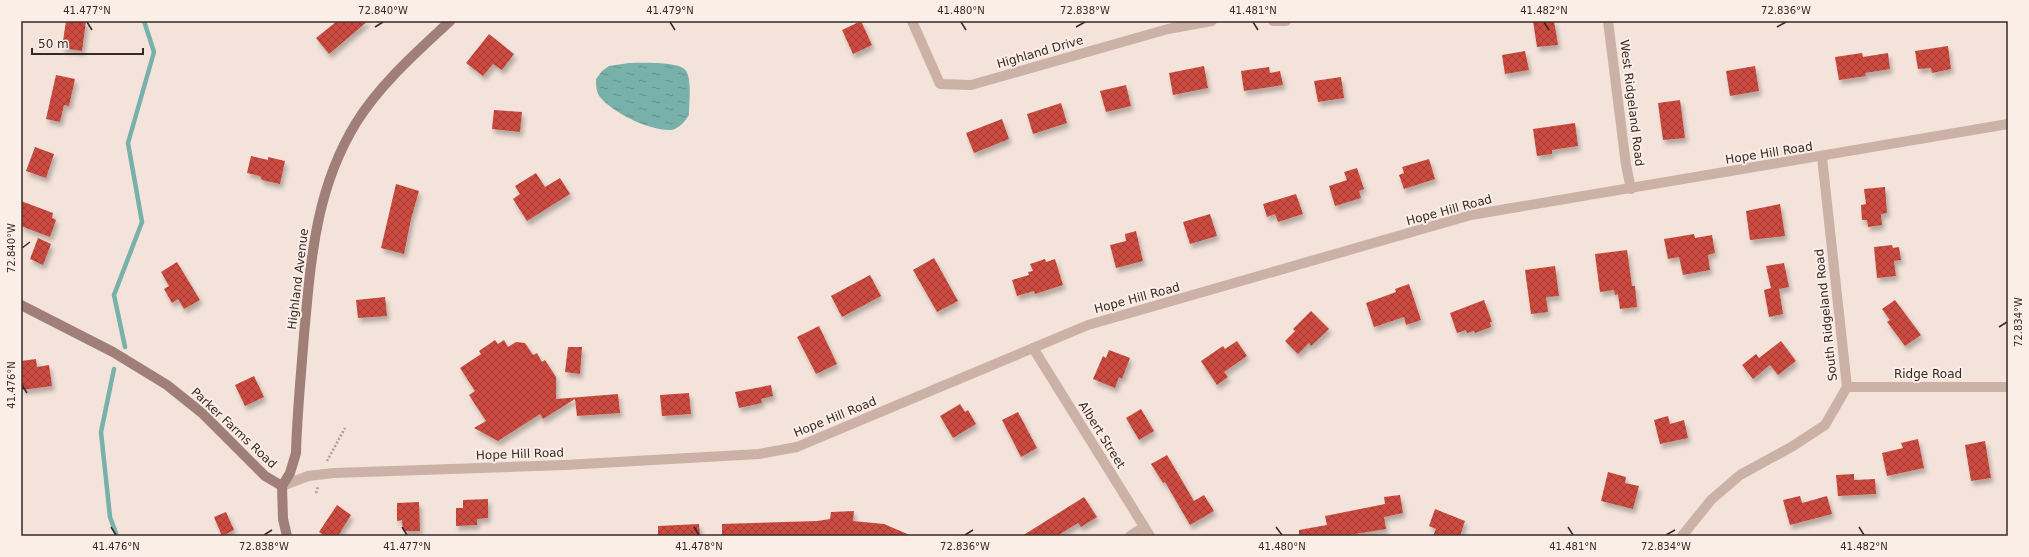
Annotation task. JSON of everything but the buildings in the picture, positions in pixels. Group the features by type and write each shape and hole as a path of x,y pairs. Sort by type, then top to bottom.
{"street":[{"name":"Highland Avenue","path":"282,486 290,473 296,453 312,248 326,187 338,157 364,112 397,72 450,21"},
{"name":"Highland Drive","path":"912,21 940,84 971,85 1168,29 1212,21"},
{"path":"1273,21 1286,21"},
{"name":"West Ridgeland Road","path":"1608,21 1631,189"},
{"name":"Hope Hill Road","path":"282,486 308,476 334,473 565,465 759,454 797,447 1088,325 1472,215 1822,157 2008,124"},
{"name":"South Ridgeland Road","path":"1682,536 1711,500 1740,475 1793,446 1825,425 1847,387 1822,157"},
{"name":"Parker Farms Road","path":"21,305 113,352 167,385 202,413 265,476 282,486"},
{"name":"Albert Street","path":"1033,348 1150,536"},
{"name":"Ridge Road","path":"1847,387 2008,387"},
{"path":"282,486 283,519 287,536"},
{"path":"1130,536 1144,527"}],"water":[{"path":"629,63 668,64 682,68 686,71 690,86 689,115 679,127 674,130 653,128 623,115 600,97 597,91 596,79 602,71 609,66"}],"waterway":[{"path":"125,347 114,295 142,222 128,143 154,52 144,21"},
{"path":"114,369 101,432 110,517 117,536"}]}
